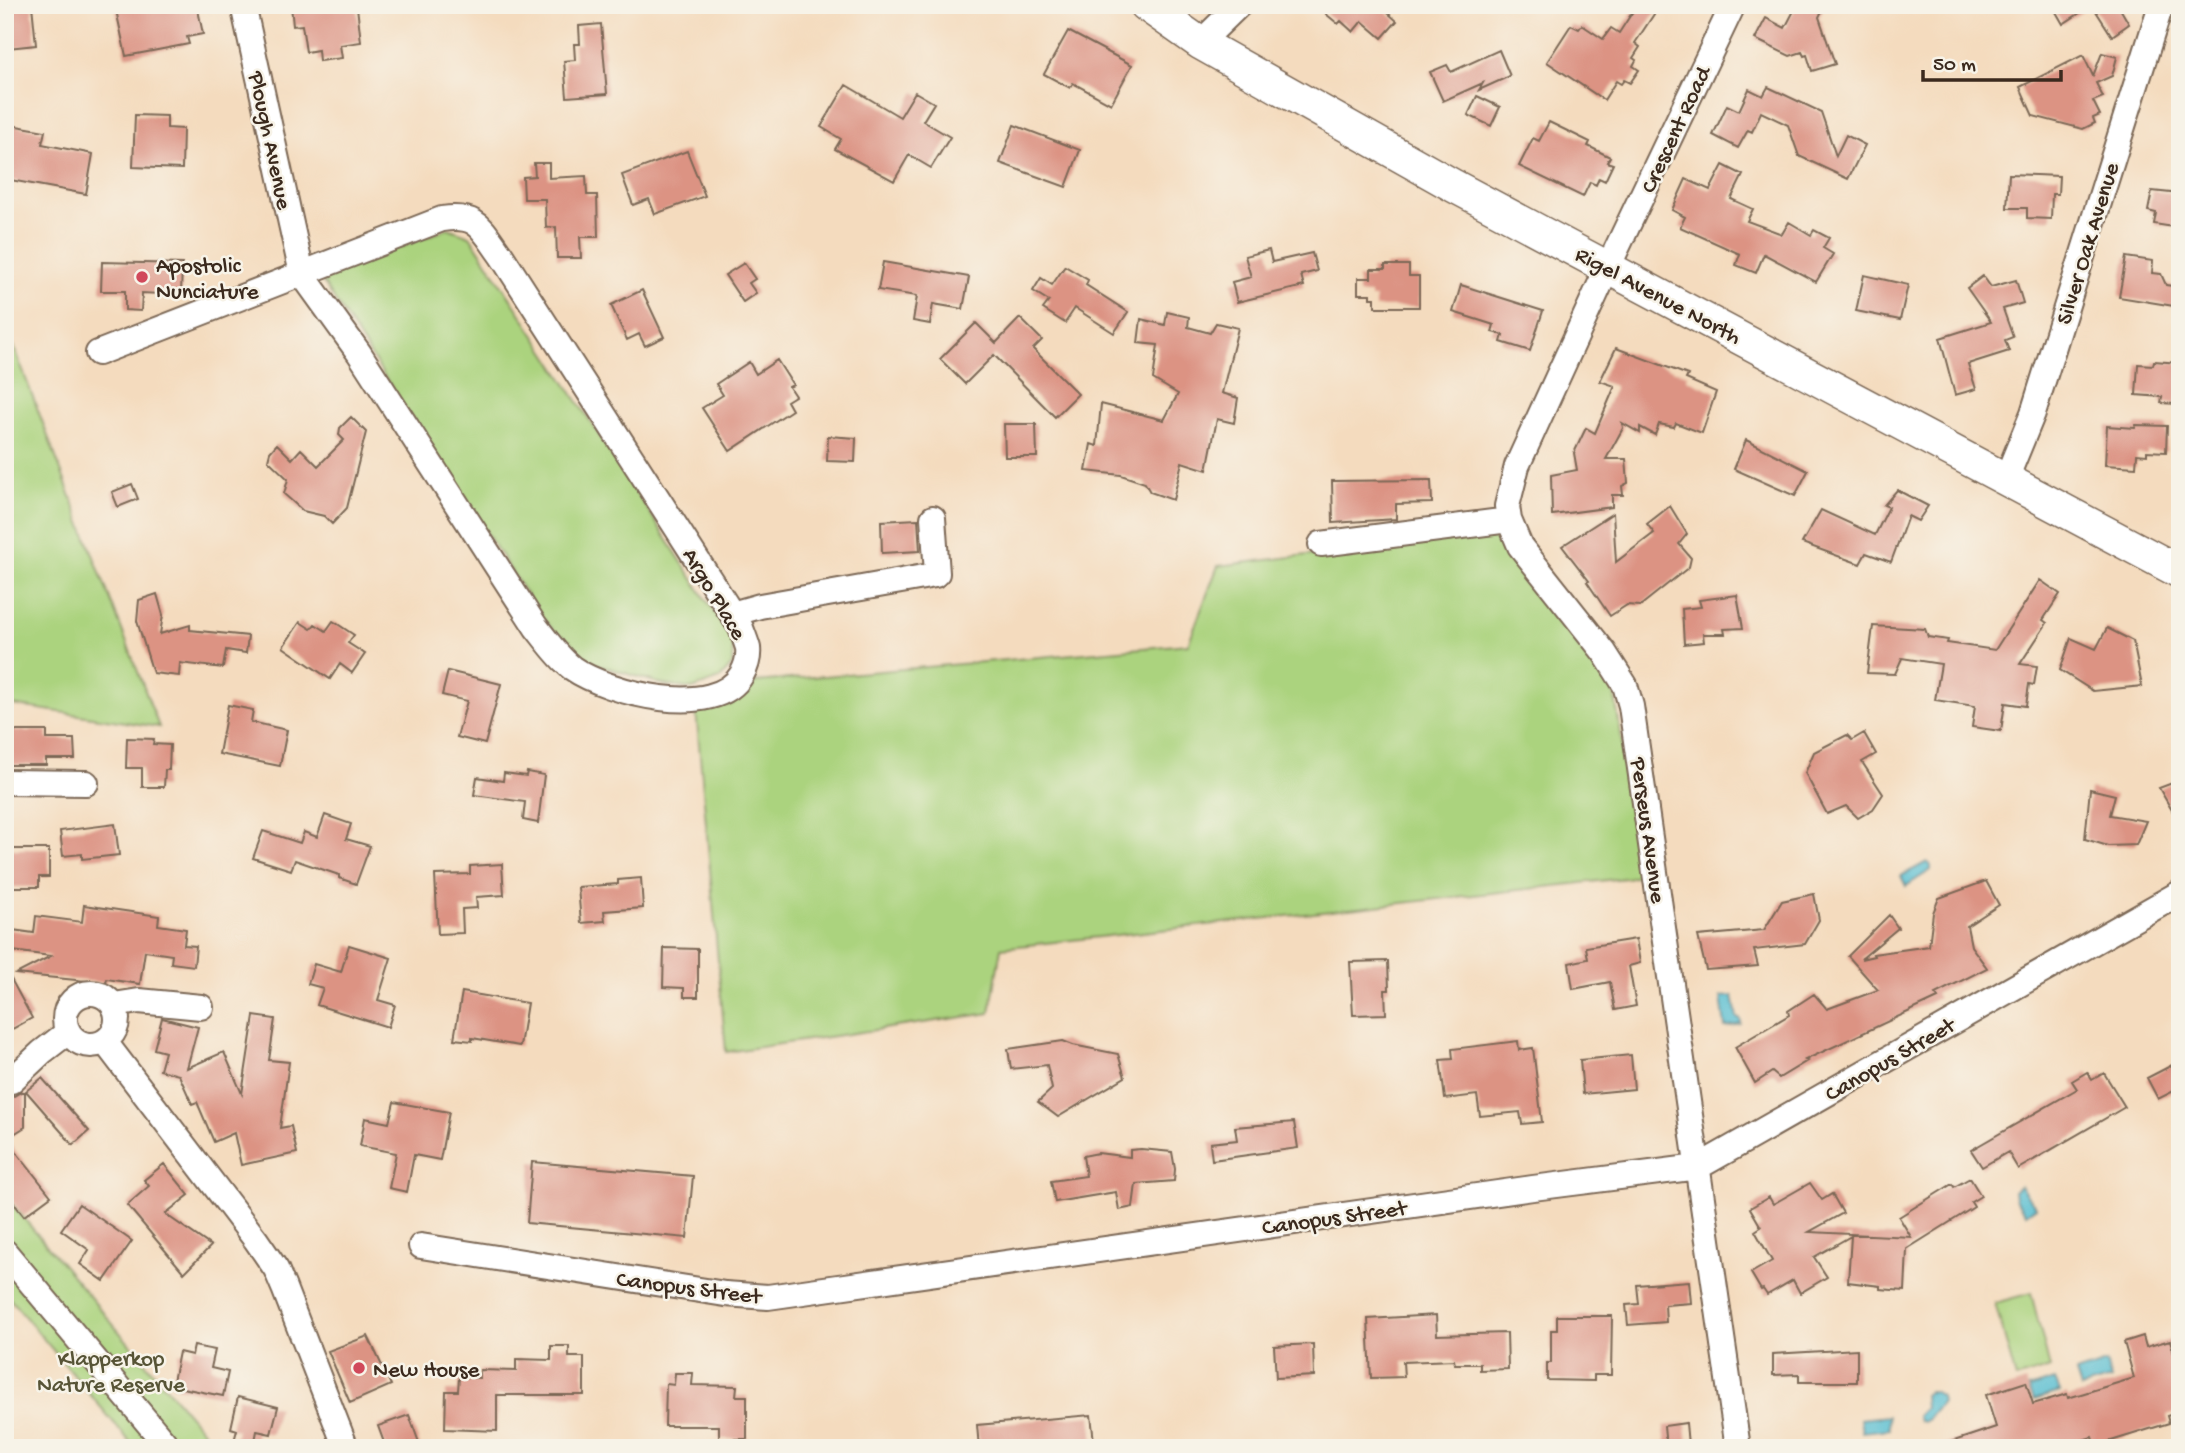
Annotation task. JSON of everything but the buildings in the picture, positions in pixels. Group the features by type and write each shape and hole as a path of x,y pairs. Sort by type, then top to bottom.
{"main road":[{"name":"Rigel Avenue North","path":"1146,5 1207,37 1454,186 1611,260 2009,473 2180,572"},
{"name":"Rigel Avenue North","path":"1175,5 1207,37"},
{"name":"Rigel Avenue North","path":"2009,473 2180,557"}],"street":[{"name":"Plough Avenue","path":"243,5 302,274"},
{"path":"1207,37 1239,5"},
{"name":"Crescent Road","path":"1611,260 1732,5"},
{"name":"Silver Oak Avenue","path":"2009,473 2033,413 2161,5"},
{"name":"Argo Place","path":"466,217 481,227 741,628 748,650 746,667 731,689 717,695 690,700 663,699 625,690 573,668 555,651 536,627 359,354 302,274 442,219 466,217"},
{"path":"1321,544 1509,520 1507,506 1517,466 1611,260"},
{"path":"98,353 302,274"},
{"path":"732,614 761,606 935,575 933,518"},
{"name":"Perseus Avenue","path":"1509,520 1520,546 1604,652 1625,684 1631,706 1738,1448"},
{"path":"5,782 86,783"},
{"name":"Canopus Street","path":"421,1246 708,1292 768,1297 1698,1167 2180,893"},
{"path":"93,992 114,1005 117,1013 115,1029 104,1042 89,1045 74,1039 68,1032 64,1017 71,1001 77,996 93,992"},
{"path":"114,1005 139,1001 201,1007"},
{"path":"11,1081 68,1032"},
{"path":"104,1042 271,1261 346,1448"},
{"path":"5,1252 169,1448"}],"green space":[{"path":"448,228 470,236 733,641 732,665 720,679 692,689 665,685 579,659 541,617 321,279"},
{"path":"5,324 159,727 5,704"},
{"path":"1500,531 1613,685 1643,876 1001,948 990,1013 726,1052 696,710 731,704 756,682 1188,644 1218,566"},
{"name":"Klapperkop Nature Reserve","path":"5,1196 217,1448 135,1448 5,1293"},
{"path":"2031,1293 2050,1368 2016,1379 1995,1303"}],"water":[{"path":"1927,862 1931,865 1931,870 1906,886 1901,876"},
{"path":"1733,996 1737,1018 1741,1020 1741,1024 1725,1027 1721,997"},
{"path":"2020,1186 2036,1207 2026,1214 2015,1199 2014,1191"},
{"path":"2106,1363 2111,1379 2081,1388 2076,1373"},
{"path":"2055,1380 2060,1392 2034,1400 2029,1388"},
{"path":"1928,1392 1941,1396 1942,1402 1923,1422 1919,1421 1917,1416 1925,1408 1924,1395"},
{"path":"1888,1416 1889,1429 1862,1432 1860,1419"}],"place":[{"name":"Apostolic Nunciature","path":"142,277"},
{"name":"New House","path":"359,1368"}]}
